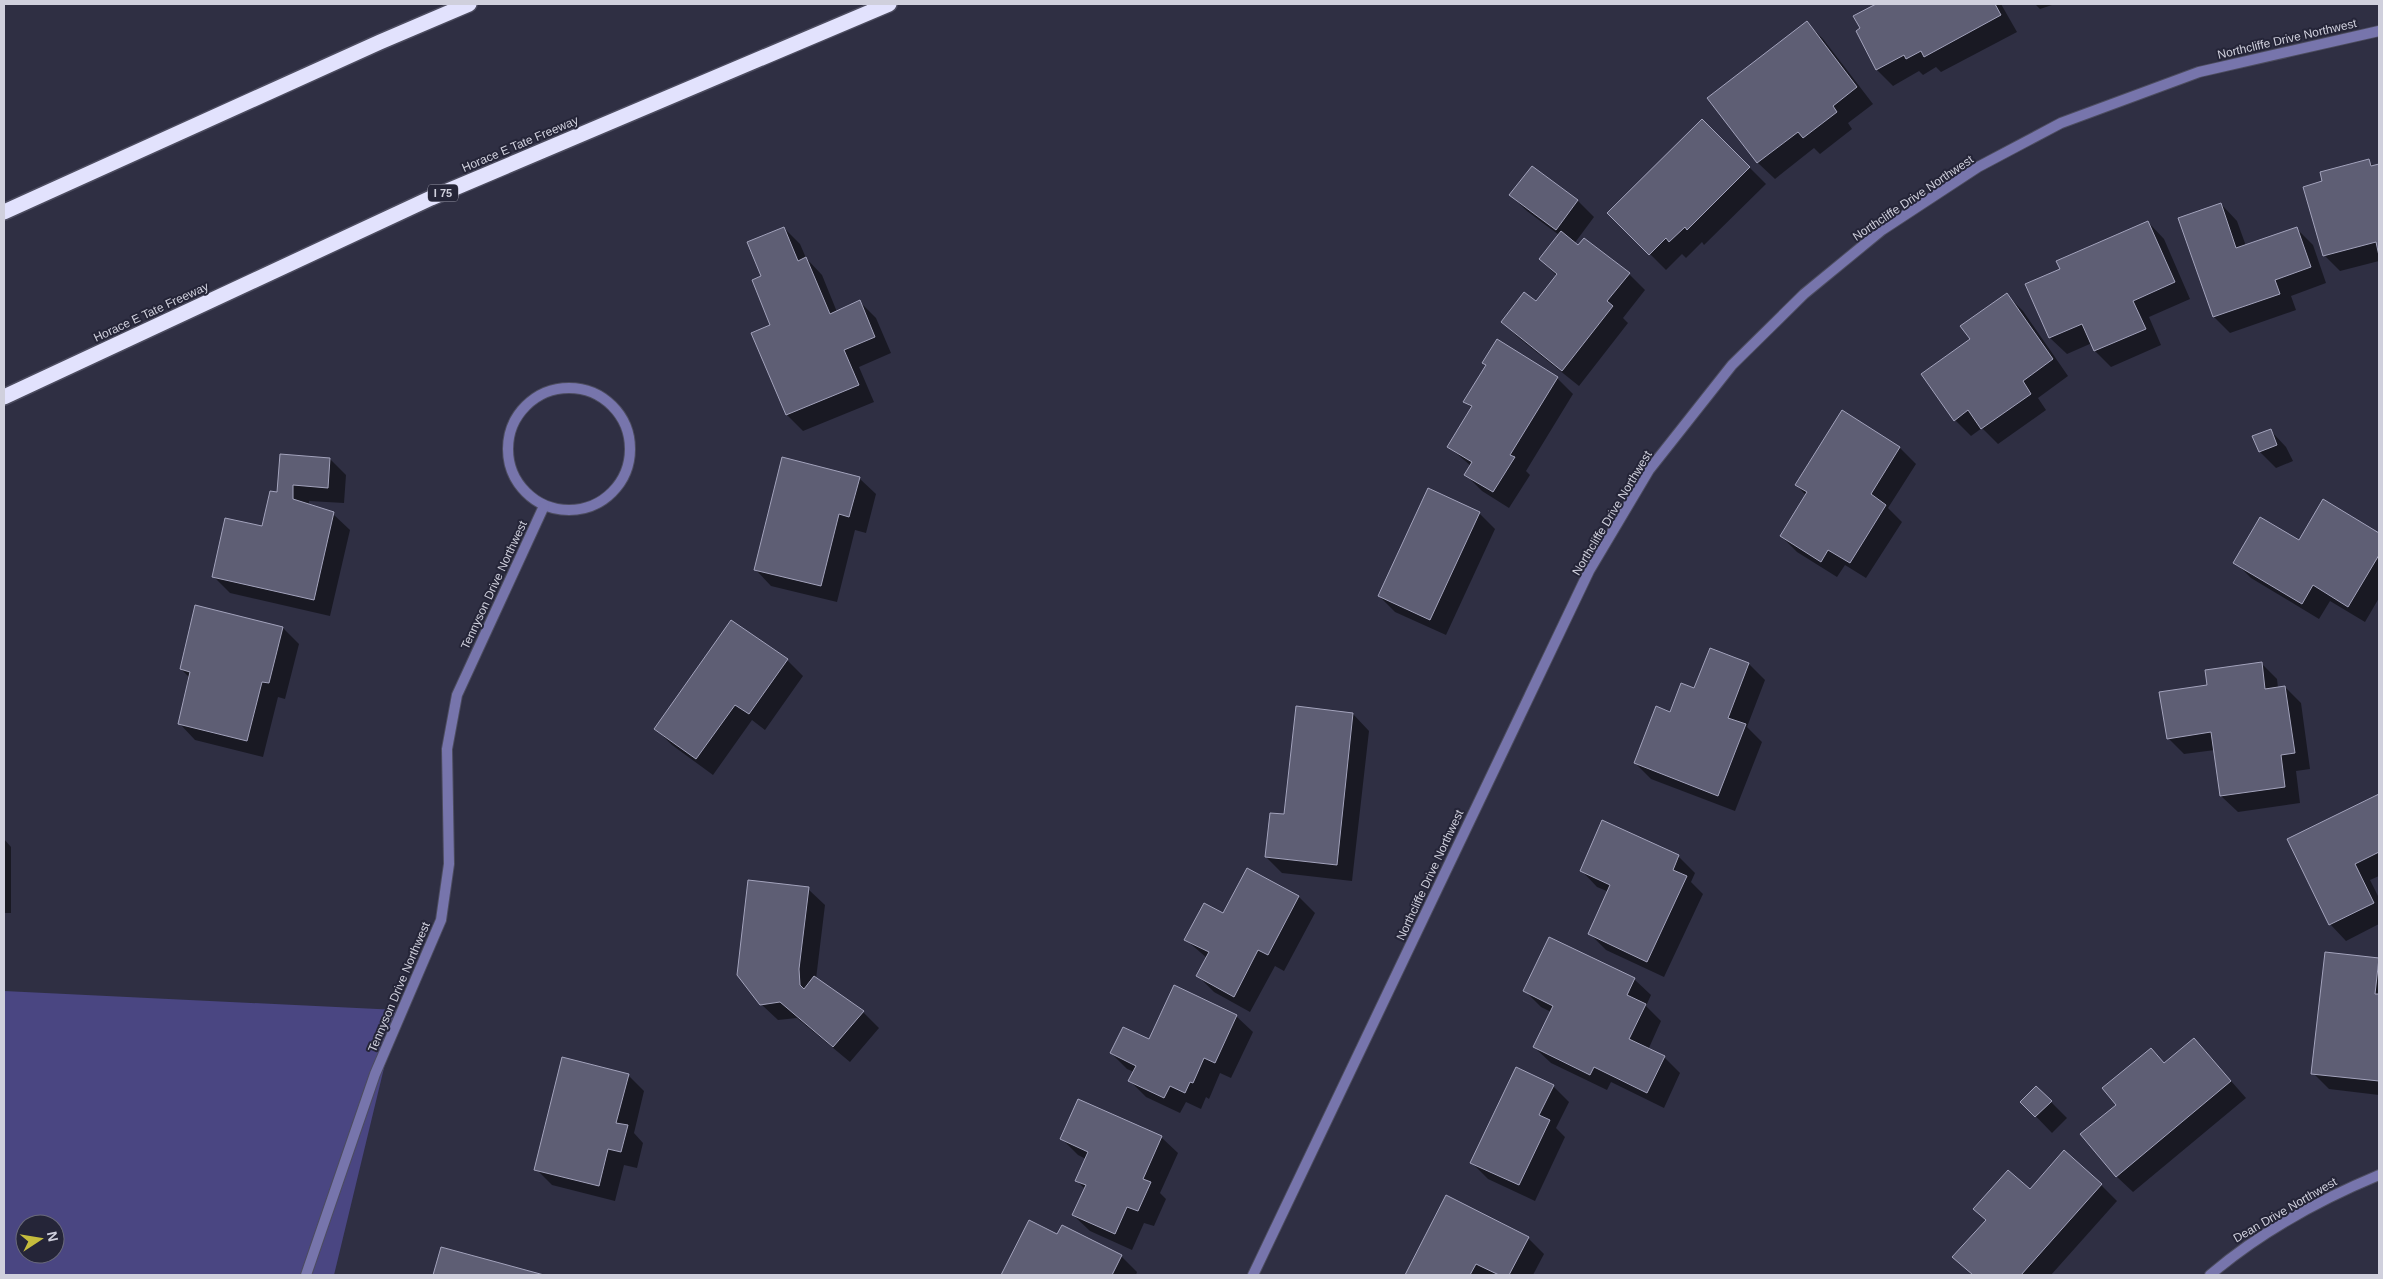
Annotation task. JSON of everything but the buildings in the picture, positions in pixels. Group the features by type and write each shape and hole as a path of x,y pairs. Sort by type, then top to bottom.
{"highway":[{"path":"4,212 380,42 469,4"},
{"name":"Horace E Tate Freeway","path":"4,397 431,198 889,4"}],"street":[{"name":"Northcliffe Drive Northwest","path":"1253,1275 1589,572 1649,470 1732,365 1804,294 1882,230 1978,167 2061,123 2199,72 2379,31"},
{"path":"568,388 596,394 617,410 630,438 629,465 614,493 574,511 544,506 524,492 514,474 508,452 510,432 520,413 540,395 568,388"},
{"name":"Tennyson Drive Northwest","path":"306,1275 376,1074 440,920 449,864 447,749 457,695 544,506"},
{"name":"Dean Drive Northwest","path":"2210,1275 2241,1249 2339,1192 2379,1175"}],"shaded area":[{"path":"4,991 398,1010 334,1275 4,1275"}]}
